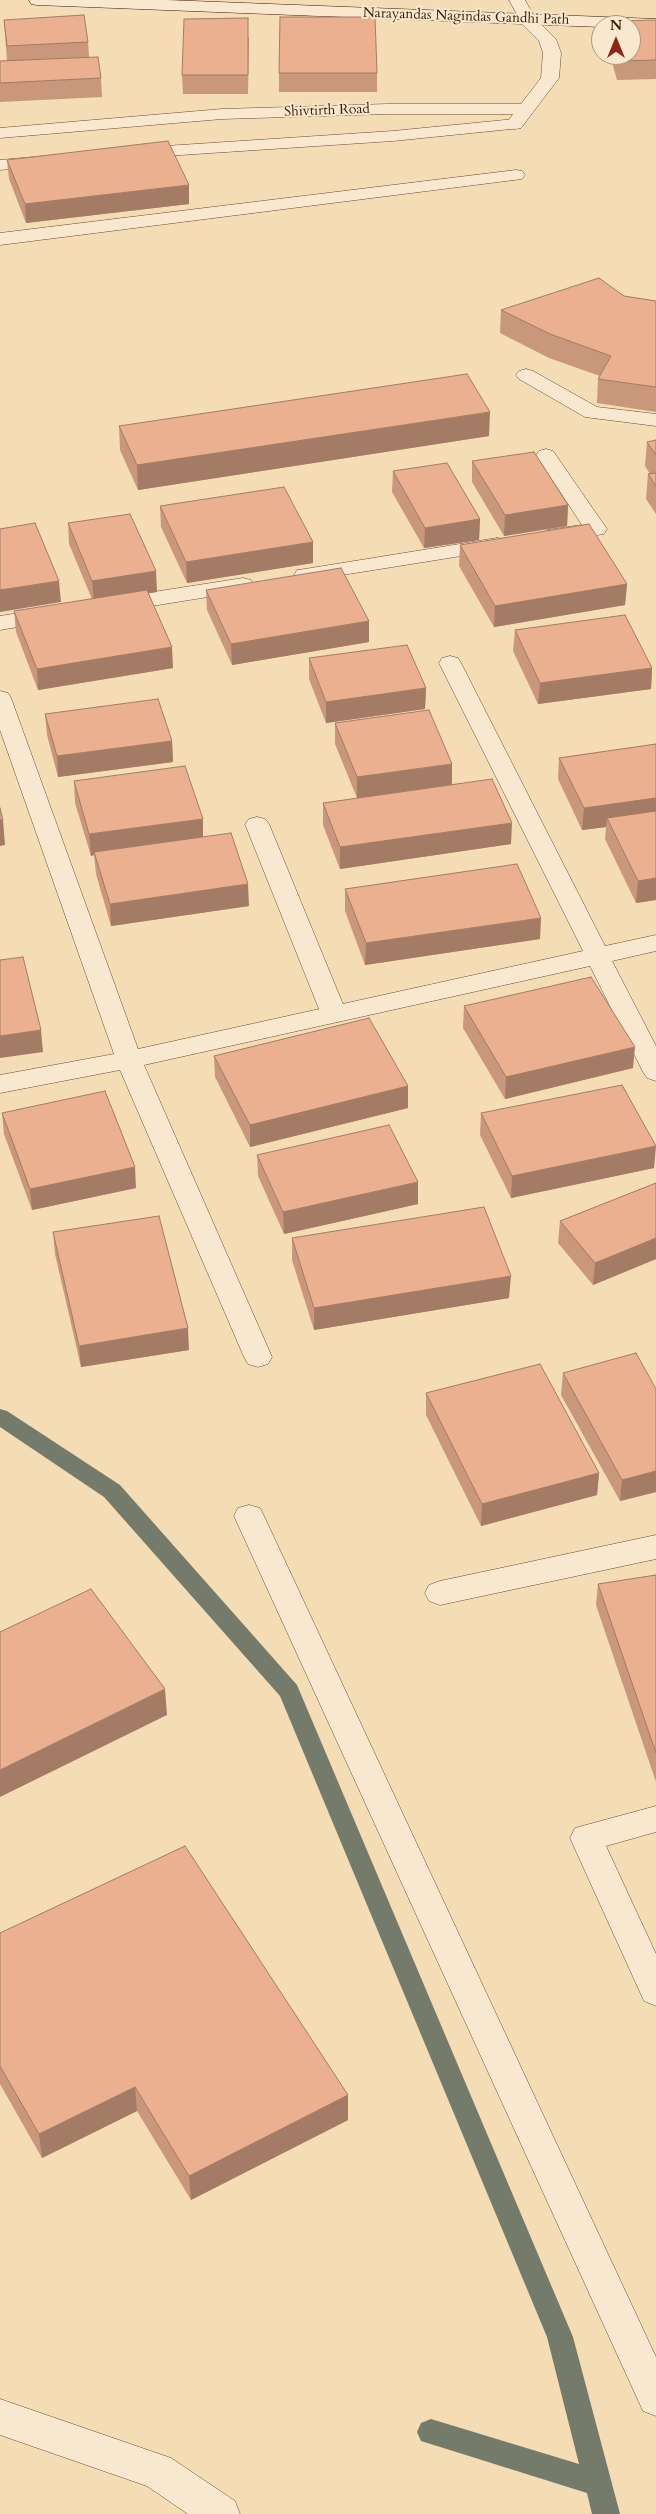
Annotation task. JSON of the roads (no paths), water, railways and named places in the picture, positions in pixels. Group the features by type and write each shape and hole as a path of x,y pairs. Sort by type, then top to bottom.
{"street":[{"name":"Narayandas Nagindas Gandhi Path","path":"37,0 656,24"},
{"path":"116,154 221,145 393,136 515,124 550,78 552,53 547,39 528,20 517,0"},
{"name":"Shivtirth Road","path":"0,133 222,114 388,109 525,109"},
{"path":"0,165 58,159"},
{"path":"0,239 516,175"},
{"path":"526,375 592,413 656,420"},
{"path":"98,608 596,529 546,455"},
{"path":"0,623 68,612"},
{"path":"450,663 656,1072"},
{"path":"0,698 129,1060 258,1357"},
{"path":"257,824 334,1014"},
{"path":"0,1084 129,1060 656,943"},
{"path":"249,1516 656,2398"},
{"path":"440,1593 656,1547"},
{"path":"656,1819 586,1838 656,1991"},
{"path":"0,2418 158,2471 221,2514"}],"waterway":[{"path":"0,1417 112,1491 289,1691 560,2337 598,2483"},
{"path":"431,2432 598,2483"},
{"path":"598,2483 606,2514"}]}
